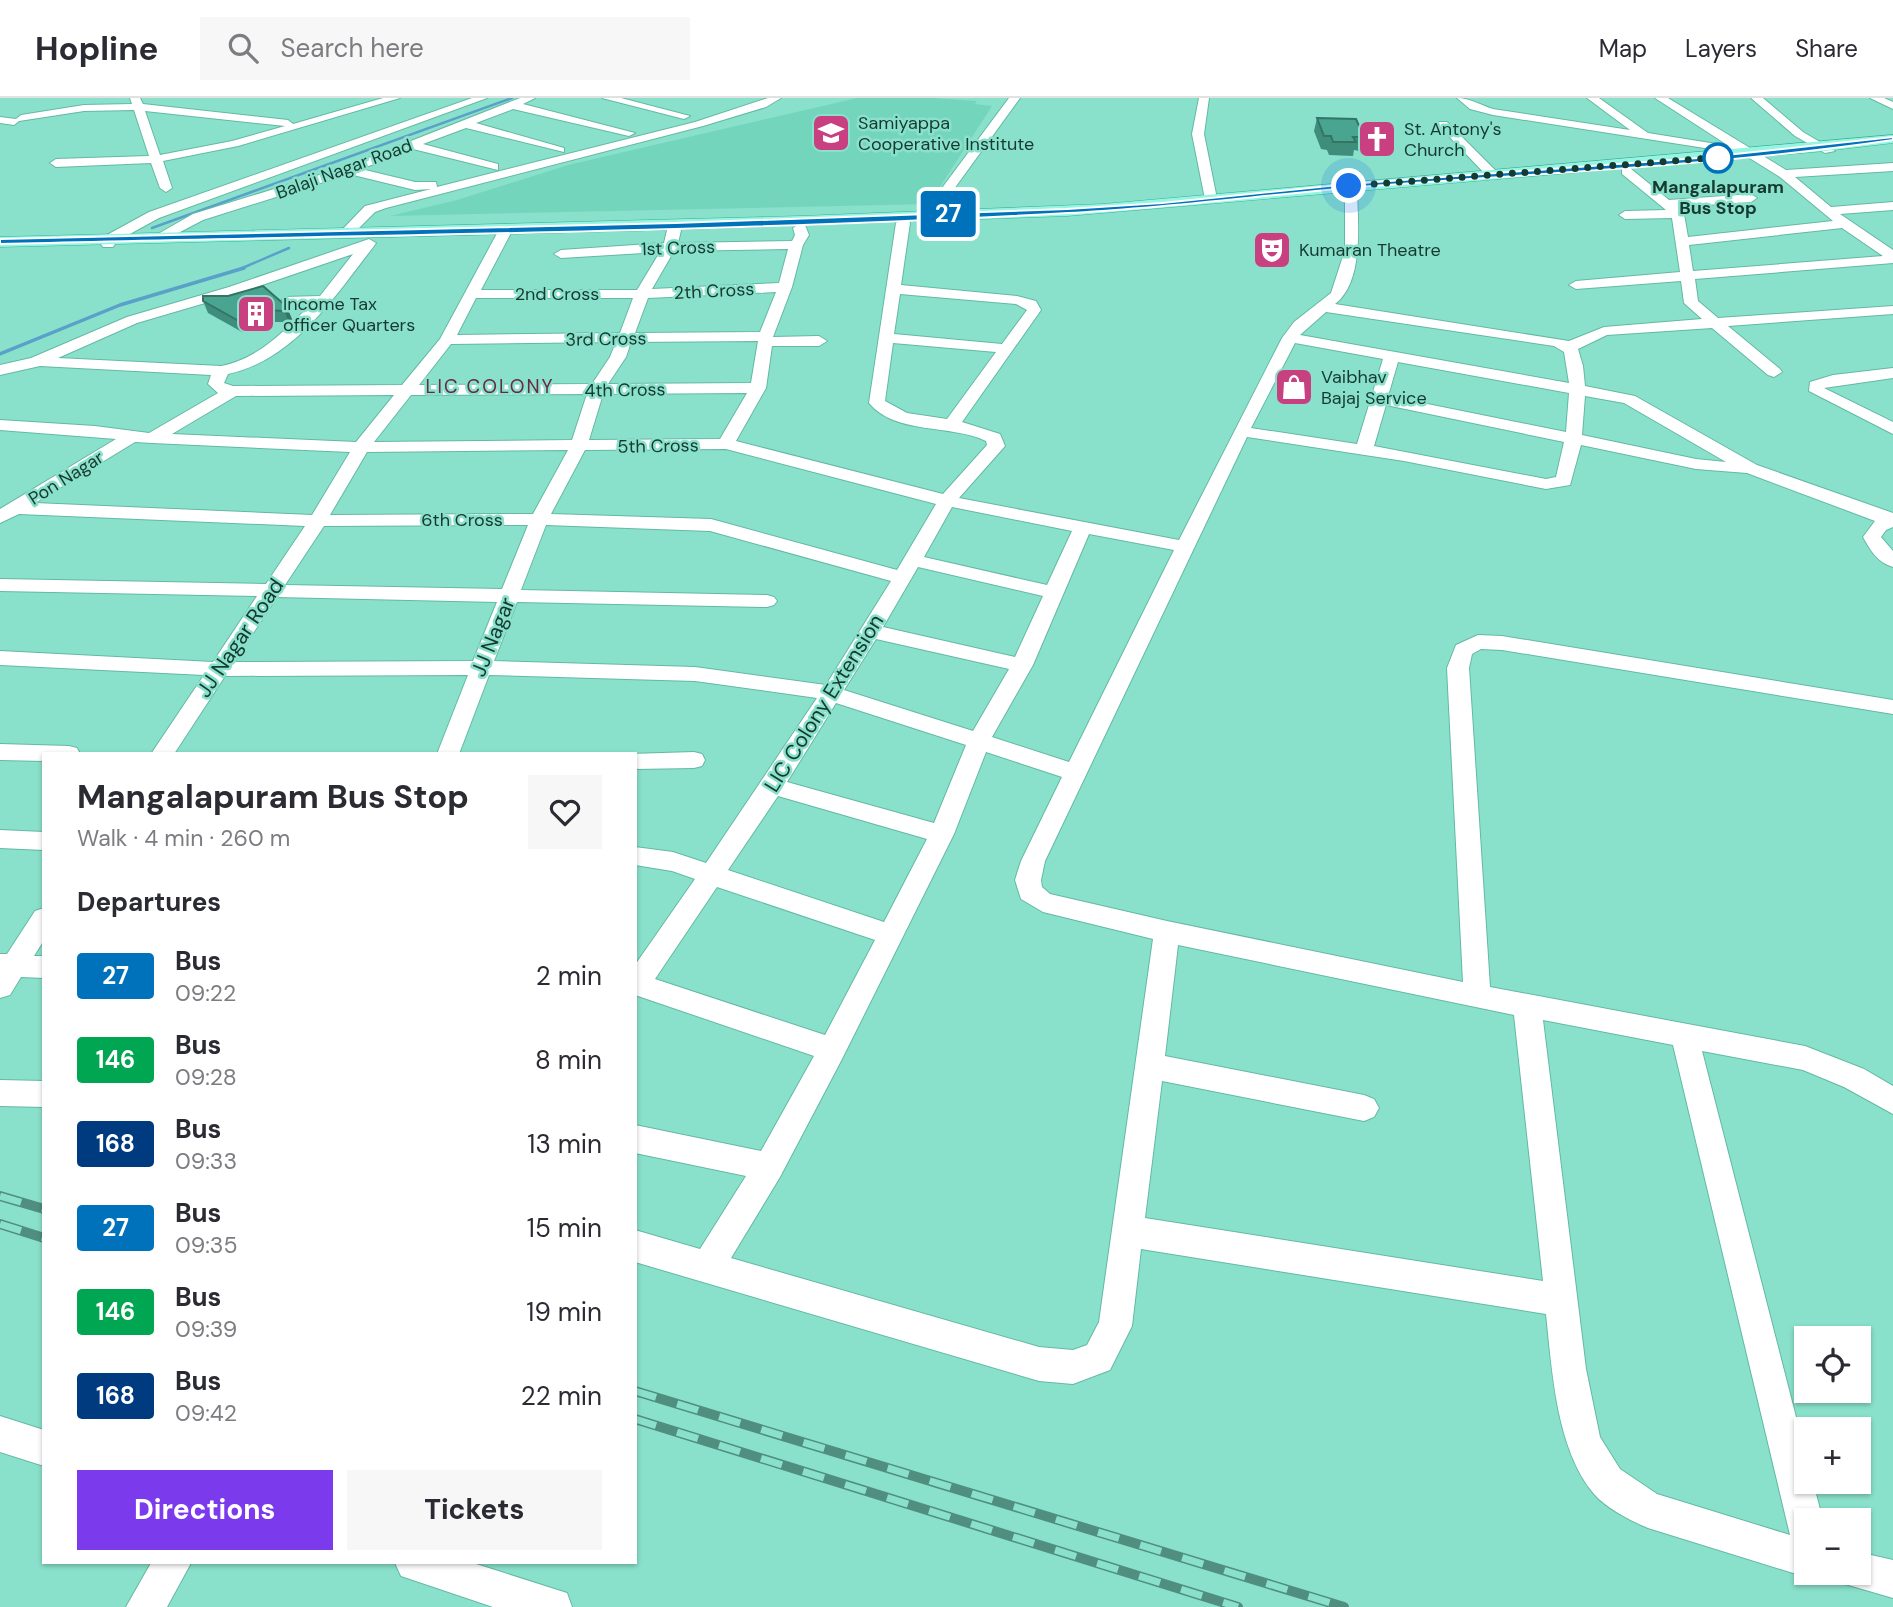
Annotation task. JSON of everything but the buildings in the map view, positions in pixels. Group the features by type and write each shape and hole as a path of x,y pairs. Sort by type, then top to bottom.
{"main road":[{"path":"1068,214 1211,199 1893,142"},
{"path":"673,235 938,218 1166,210 1350,188 1626,171 1750,155"},
{"path":"0,242 151,240 348,232 673,235 902,223 938,218"},
{"path":"151,240 372,241 504,232"},
{"path":"0,247 116,241"}],"street":[{"path":"0,129 58,98"},
{"path":"354,98 389,100"},
{"path":"116,241 154,215 482,98"},
{"name":"Balaji Nagar Road","path":"151,240 198,217 349,170 530,98"},
{"path":"607,98 684,116"},
{"path":"348,232 370,209 382,205 699,124 762,105 776,98"},
{"path":"938,218 938,207 948,188 1015,98"},
{"path":"1204,98 1198,134 1211,199"},
{"path":"1462,98 1479,110 1750,155"},
{"path":"1592,98 1646,136"},
{"path":"1660,98 1784,174 1844,224 1893,257"},
{"path":"1756,98 1799,134 1825,149"},
{"path":"56,163 157,159 234,144 389,100"},
{"path":"137,103 166,188 157,203 154,215"},
{"path":"0,120 18,120 84,108 137,103 303,125"},
{"path":"512,105 629,133"},
{"path":"349,170 422,187 629,133 709,107"},
{"path":"1544,107 1565,124"},
{"path":"355,111 411,124"},
{"path":"465,124 560,150"},
{"path":"1443,124 1493,175"},
{"path":"412,145 494,167"},
{"path":"1784,174 1893,167"},
{"path":"1626,171 1674,209 1691,303 1774,372"},
{"path":"166,188 200,198"},
{"path":"1350,188 1352,250 1338,295 1299,325 1241,431 1033,861 1028,880 1030,892 1043,902 1167,932 1477,996 1805,1058 1854,1078 1893,1101"},
{"path":"1625,215 1751,198"},
{"path":"1828,211 1893,206"},
{"path":"893,289 1017,300 1031,304 1034,310 952,424 886,411 877,402 902,223"},
{"path":"1682,242 1844,224"},
{"path":"726,444 758,388 766,339 802,235 800,228"},
{"name":"JJ Nagar Road","path":"163,752 318,521 361,447 447,340 504,232"},
{"name":"1st Cross","path":"561,254 673,235 796,246"},
{"name":"JJ Nagar","path":"449,752 539,519 578,447 596,391 618,357 642,294 673,235"},
{"path":"36,362 221,371 256,362 324,300 372,241"},
{"path":"0,370 36,362 132,320 234,290 372,241"},
{"path":"1576,285 1686,278 1893,257"},
{"name":"2th Cross","path":"642,294 785,287"},
{"name":"2nd Cross","path":"471,294 642,294"},
{"path":"289,300 324,300"},
{"path":"1241,431 1364,450 1546,484 1564,481 1573,440 1576,388 1573,352 1569,347 1556,342 1324,307"},
{"path":"1569,347 1604,331 1893,310"},
{"path":"886,338 1008,349"},
{"path":"1290,338 1576,388 1629,400 1751,469 1892,520"},
{"name":"3rd Cross","path":"447,340 819,341"},
{"path":"1364,450 1392,356"},
{"path":"221,371 216,384 224,390 233,391"},
{"path":"1893,373 1833,380 1816,385 1817,391 1893,429"},
{"name":"4th Cross","path":"233,391 758,388"},
{"path":"152,438 233,391"},
{"path":"1381,399 1696,464 1751,469"},
{"name":"LIC Colony Extension","path":"637,983 772,786 871,631 947,501 996,446 994,438 978,428 952,424"},
{"name":"5th Cross","path":"0,425 95,431 132,437 361,447 726,444 947,501 1186,547"},
{"name":"Pon Nagar","path":"0,517 18,509 132,437"},
{"name":"6th Cross","path":"18,509 318,521 539,519 711,525 907,569 1055,593"},
{"path":"1892,520 1879,526 1872,537 1879,549 1893,561"},
{"path":"707,1267 769,1167 942,834 978,742 1022,665 1083,527"},
{"path":"0,585 271,593 767,601"},
{"path":"871,631 1022,665"},
{"path":"1477,996 1458,668 1463,650 1478,642 1502,643 1893,707"},
{"path":"0,658 221,668 537,668 695,674 830,693 1077,773"},
{"path":"0,752 42,753"},
{"path":"637,761 694,760"},
{"path":"772,786 942,834"},
{"path":"0,839 42,841"},
{"path":"637,856 673,862 889,934"},
{"path":"4,973 42,921"},
{"path":"637,1247 1039,1364 1073,1367 1098,1358 1115,1326 1167,932"},
{"path":"4,973 42,967"},
{"path":"637,984 832,1050"},
{"path":"1527,1005 1569,1369 1584,1443 1607,1482 1648,1510 1794,1554"},
{"path":"1684,1034 1801,1508"},
{"path":"1149,1066 1364,1108"},
{"path":"0,1093 42,1094"},
{"path":"637,1139 769,1167"},
{"path":"1127,1231 1562,1300"},
{"path":"0,1434 42,1447"},
{"path":"145,1607 171,1564"},
{"path":"417,1564 554,1607"},
{"path":"1871,1574 1893,1579"}],"shaded area":[{"name":"Samiyappa Cooperative Institute","path":"857,98 933,98 977,101 975,104 992,106 929,204 390,216 457,200 568,165"}],"waterway":[{"path":"152,228 512,98"},
{"path":"240,269 289,248"},
{"path":"0,354 120,305 244,268"}],"railway":[{"path":"0,1196 42,1208"},
{"path":"0,1224 42,1237"},
{"path":"637,1392 1344,1607"},
{"path":"637,1420 1238,1607"}],"bus line":[{"name":"27","path":"0,242 675,226 1067,211 1162,205 1349,186 1619,167 1893,139"}],"place":[{"name":"Samiyappa Cooperative Institute","path":"831,133"},
{"name":"St. Antony's Church","path":"1377,139"},
{"name":"Mangalapuram Bus Stop","path":"1718,158"},
{"name":"Kumaran Theatre","path":"1272,250"},
{"name":"Income Tax officer Quarters","path":"256,314"},
{"name":"Vaibhav Bajaj Service","path":"1294,387"}],"district":[{"name":"LIC COLONY","path":"490,386"}],"route":[{"path":"1349,186 1724,157 1718,158"}]}
